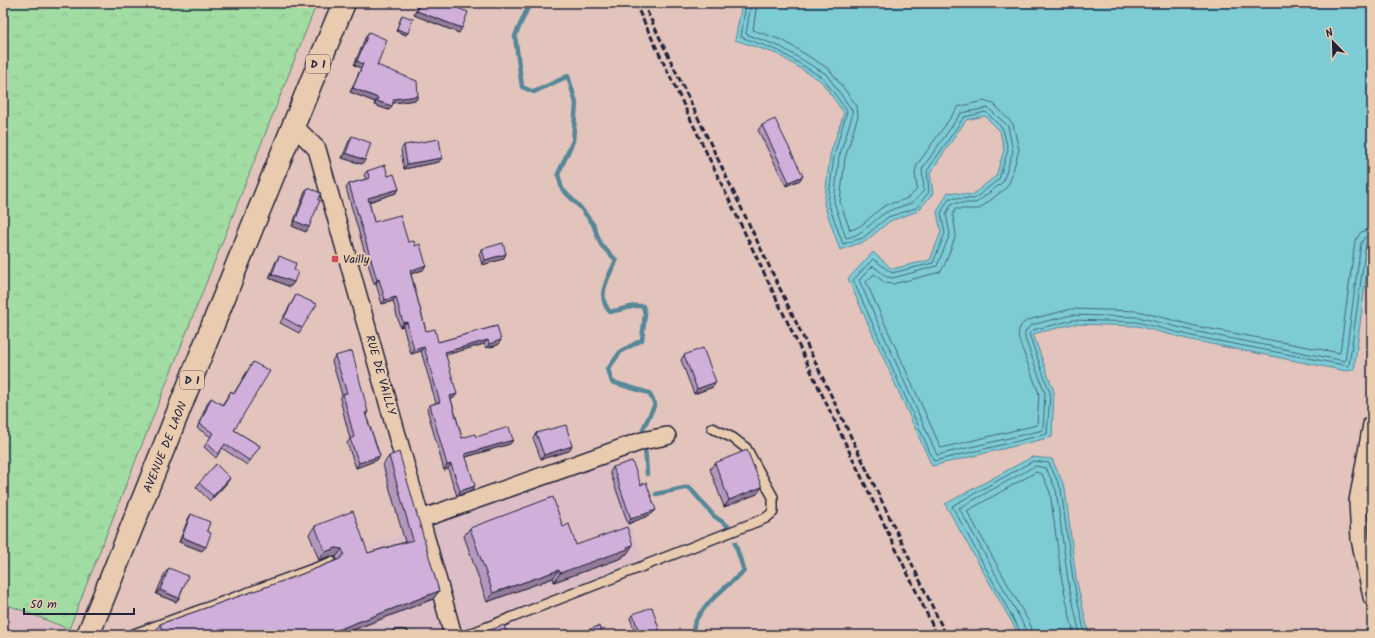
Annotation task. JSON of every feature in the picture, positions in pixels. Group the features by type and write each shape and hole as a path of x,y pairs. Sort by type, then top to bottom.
{"main road":[{"name":"D 1","path":"293,125 344,3"},
{"name":"AVENUE DE LAON","path":"88,635 227,293 293,125"}],"street":[{"name":"RUE DE VAILLY","path":"293,125 317,149 453,635"},
{"path":"1372,424 1358,501 1360,539 1372,597"},
{"path":"421,519 642,442 667,436"}],"lane":[{"path":"467,635 766,518 773,512 773,497 746,448 733,438 712,428"},
{"path":"131,635 332,562"},
{"path":"396,635 404,635"}],"shaded area":[{"path":"607,460 647,570 479,635 125,635"},
{"path":"3,603 69,629 91,635 3,635"}],"green space":[{"path":"3,3 317,3 69,629 3,603"},
{"path":"1372,493 1372,559 1365,518"}],"water":[{"path":"742,3 1372,3 1372,232 1354,370 1346,371 1191,340 1137,326 1073,324 1033,334 1054,392 1052,437 932,466 848,279 873,252 892,269 930,260 941,232 937,212 948,192 972,195 996,176 1004,150 1000,131 985,116 966,120 930,173 933,193 918,211 890,221 866,241 840,250 824,204 830,155 844,113 821,81 777,54 735,40"},
{"path":"1032,457 1052,459 1065,488 1076,578 1089,635 1019,635 945,504"}],"building":[{"path":"420,3 444,3 468,12 462,28 417,11"},
{"path":"402,15 413,19 408,33 397,29"},
{"path":"369,32 387,40 377,65 417,81 418,96 394,99 392,106 377,101 378,98 353,88 363,64 357,61"},
{"path":"775,119 803,176 789,182 762,125"},
{"path":"352,136 371,143 365,160 346,153"},
{"path":"439,139 442,158 407,164 404,145"},
{"path":"385,165 388,176 394,174 399,189 368,198 374,222 400,215 408,242 414,241 415,246 420,244 426,265 410,271 426,331 435,329 438,342 497,326 501,340 489,344 488,340 445,352 457,394 450,396 462,438 475,434 476,437 509,427 513,440 465,454 475,486 460,491 451,464 447,465 430,405 440,402 424,347 414,350 407,322 403,323 396,297 385,300 379,279 377,280 349,184 370,178 367,171"},
{"path":"308,188 321,193 318,200 320,200 309,227 295,221"},
{"path":"503,243 506,254 485,260 482,249"},
{"path":"279,256 296,263 294,270 298,272 294,282 272,274"},
{"path":"296,295 317,304 302,328 284,318"},
{"path":"703,348 716,382 697,389 684,355"},
{"path":"352,351 368,412 365,413 380,456 359,463 350,439 354,437 343,394 347,393 335,356"},
{"path":"253,362 270,371 234,430 260,446 250,461 225,444 218,454 207,443 213,433 200,424 211,398 223,405 231,391 234,394"},
{"path":"566,425 572,446 544,455 536,433"},
{"path":"747,450 762,487 729,500 715,463"},
{"path":"399,452 439,591 324,635 164,635 160,624 297,576 340,559 344,554 342,549 336,548 325,552 315,526 353,511 368,553 413,540 389,456"},
{"path":"632,461 641,485 646,482 656,510 631,519 613,467"},
{"path":"216,464 230,478 213,496 199,483"},
{"path":"553,497 563,527 569,524 576,545 627,527 633,545 627,547 628,549 560,573 559,570 493,593 470,528"},
{"path":"191,514 210,522 207,531 211,533 206,547 182,537"},
{"path":"169,568 188,576 179,598 160,590"},
{"path":"652,607 660,632 652,635 640,635 633,614"},
{"path":"504,625 507,635 489,635 487,631"},
{"path":"599,626 602,635 583,635 582,632"}],"waterway":[{"path":"530,3 515,36 522,87 534,92 568,76 576,103 573,141 558,174 562,189 580,207 593,224 601,245 616,260 603,293 606,306 610,312 635,306 643,306 645,314 642,340 621,351 608,369 612,382 649,393 655,404 643,429"},
{"path":"645,447 647,474"},
{"path":"656,494 689,487 714,516 731,528"},
{"path":"694,635 694,627 697,618 703,609 744,571 735,543"}],"railway":[{"path":"635,3 937,635"},
{"path":"643,3 946,635"}],"place":[{"name":"Vailly","path":"335,259"}]}
